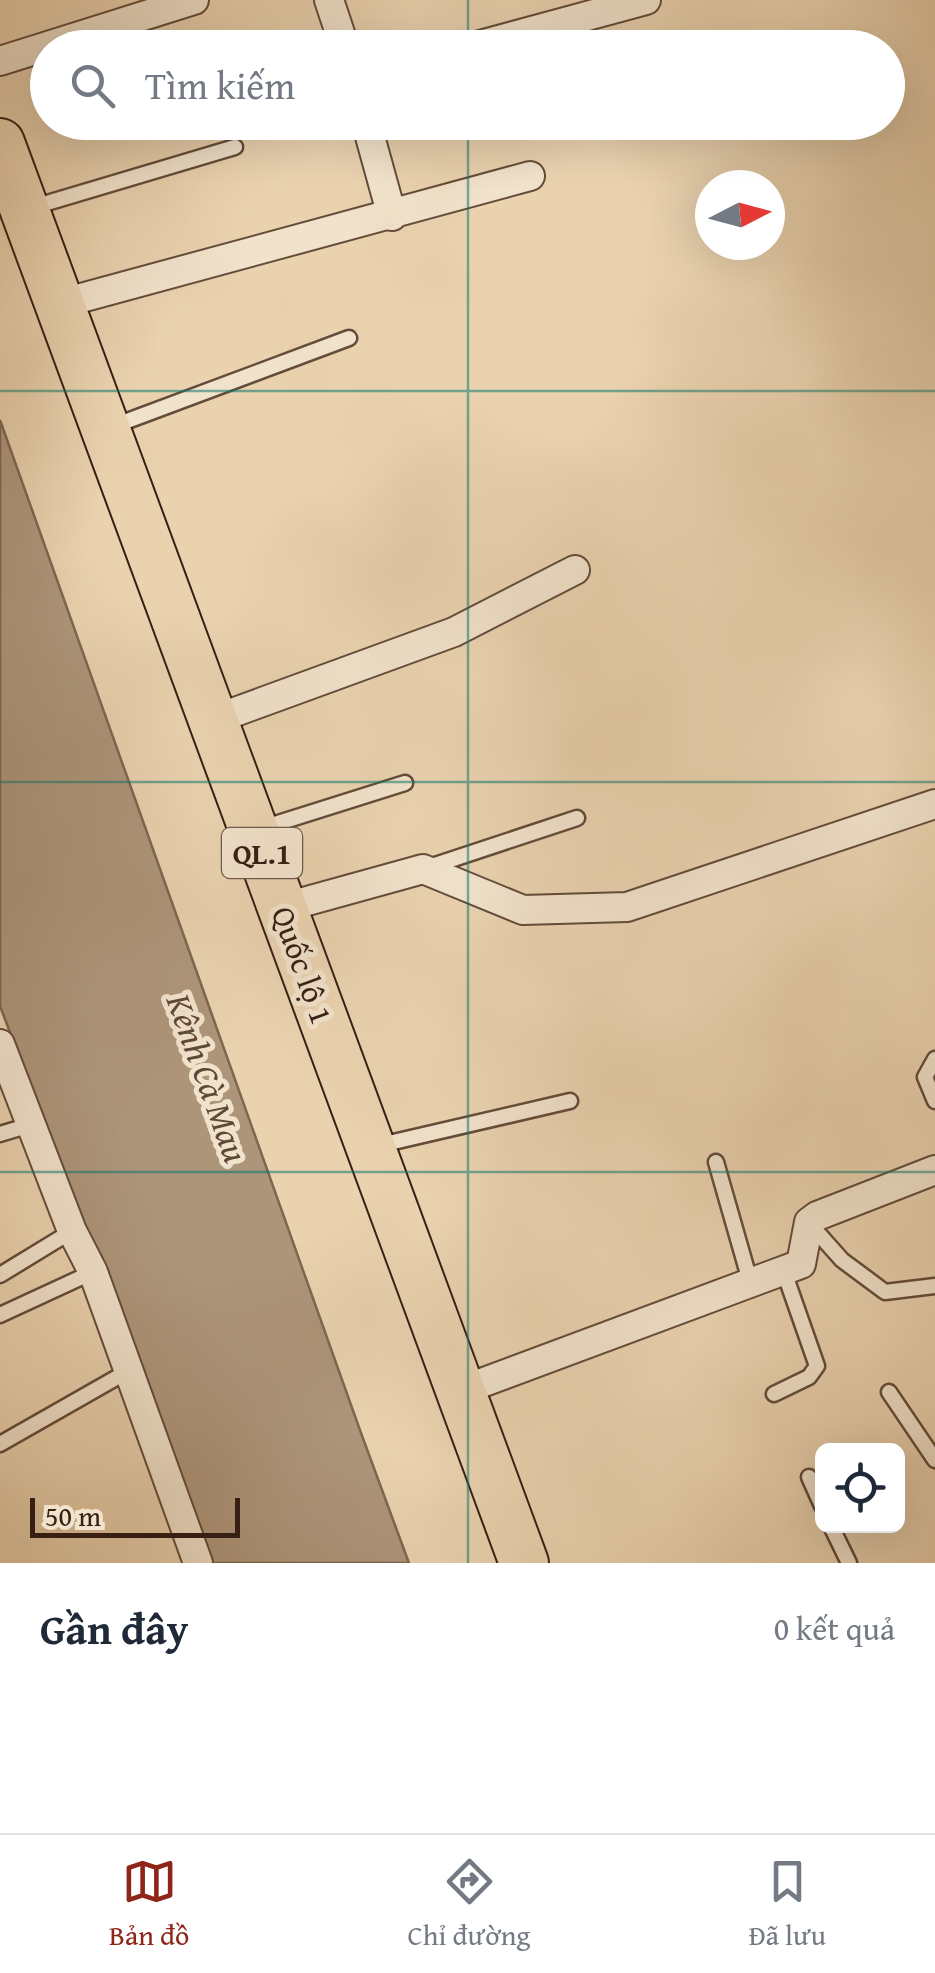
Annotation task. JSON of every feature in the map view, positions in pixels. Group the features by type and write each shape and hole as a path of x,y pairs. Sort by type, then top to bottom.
{"highway":[{"name":"Quốc lộ 1","path":"0,143 524,1563"}],"street":[{"path":"100,30 194,0"},
{"path":"329,0 338,30"},
{"path":"535,30 646,0"},
{"path":"0,62 30,52"},
{"path":"371,140 392,216"},
{"path":"59,304 530,176"},
{"path":"213,720 454,632 575,570"},
{"path":"282,908 423,869 523,910 628,908 935,804"},
{"path":"0,1044 72,1231 93,1272 198,1563"},
{"path":"460,1392 804,1260 809,1222 935,1170"}],"lane":[{"path":"24,209 234,146"},
{"path":"105,429 349,338"},
{"path":"254,830 405,782"},
{"path":"423,869 577,818"},
{"path":"935,1059 924,1076 935,1101"},
{"path":"370,1147 570,1101"},
{"path":"0,1134 30,1125"},
{"path":"716,1162 750,1280"},
{"path":"809,1222 842,1260 886,1292 935,1286"},
{"path":"0,1275 72,1231"},
{"path":"774,1394 809,1377 817,1366 782,1268"},
{"path":"0,1315 93,1272"},
{"path":"0,1444 130,1370"},
{"path":"890,1392 935,1460"},
{"path":"809,1477 815,1490"},
{"path":"835,1533 849,1563"}],"water":[{"name":"Kênh Cà Mau","path":"0,420 409,1563 211,1563 0,1006"}]}
